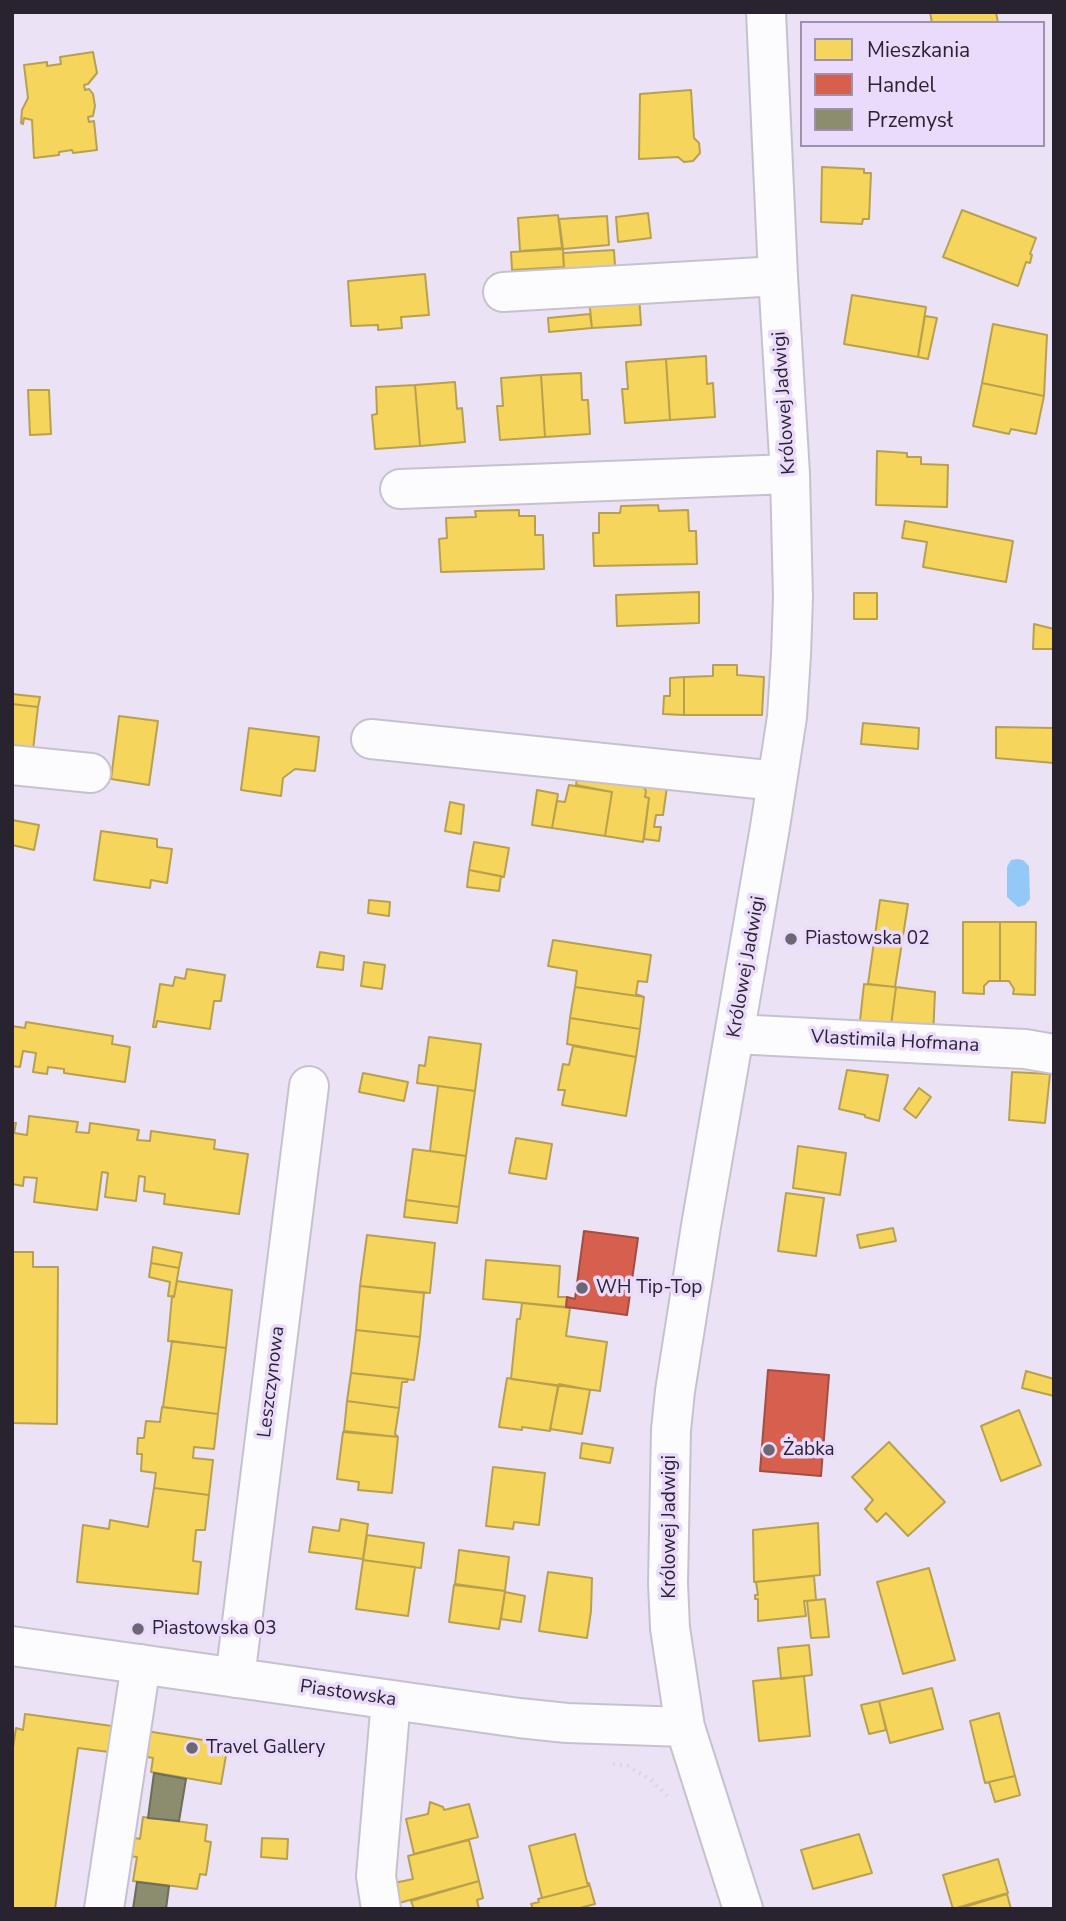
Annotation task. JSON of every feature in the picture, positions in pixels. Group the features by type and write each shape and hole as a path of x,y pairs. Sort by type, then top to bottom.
{"street":[{"name":"Królowej Jadwigi","path":"743,1909 685,1727 676,1676 670,1617 671,1430 701,1226 787,717 793,598 790,474 766,12"},
{"path":"503,292 778,276"},
{"path":"400,489 790,474"},
{"path":"371,739 777,781"},
{"path":"12,765 91,773"},
{"name":"Vlastimila Hofmana","path":"735,1034 1025,1049 1054,1054"},
{"name":"Leszczynowa","path":"235,1678 309,1086"},
{"name":"Piastowska","path":"12,1646 567,1723 685,1727"},
{"path":"104,1909 141,1664"},
{"path":"381,1909 376,1876 391,1700"}],"water":[{"path":"1018,859 1029,866 1030,899 1025,905 1018,907 1007,897 1007,867 1011,860"}],"building: Mieszkania":[{"path":"930,12 996,12 998,21 932,21"},
{"path":"93,52 97,73 84,85 85,90 89,89 93,94 93,116 88,117 89,122 94,121 97,150 73,153 72,150 59,152 59,155 34,158 32,120 24,118 23,124 21,123 22,110 28,98 24,65 47,62 47,66 61,64 60,57"},
{"path":"691,90 694,138 699,143 700,153 693,161 684,162 678,157 639,159 640,94"},
{"path":"822,167 864,169 864,173 871,173 869,219 863,219 862,224 821,222"},
{"path":"962,210 1036,238 1030,254 1030,263 1026,262 1018,286 943,257"},
{"path":"648,213 651,238 618,242 616,217"},
{"path":"558,215 562,248 520,251 518,218"},
{"path":"607,216 609,245 563,249 559,219"},
{"path":"563,249 564,267 512,270 511,252"},
{"path":"614,250 615,266 564,272 563,253"},
{"path":"425,274 429,315 401,317 402,328 378,330 378,325 351,326 348,281"},
{"path":"639,295 641,325 592,328 589,299"},
{"path":"852,295 926,307 918,357 844,344"},
{"path":"590,314 592,328 549,332 548,318"},
{"path":"925,316 937,318 928,359 918,357"},
{"path":"993,324 1047,335 1044,396 982,383"},
{"path":"706,356 707,384 713,383 715,417 670,420 666,359"},
{"path":"666,359 670,420 625,423 622,389 628,389 626,362"},
{"path":"581,373 582,400 588,400 590,434 545,437 541,375"},
{"path":"541,375 545,437 500,440 497,406 503,406 501,378"},
{"path":"455,382 457,409 462,408 465,442 420,446 415,385"},
{"path":"982,383 1044,396 1036,434 1011,429 1009,434 973,426"},
{"path":"415,385 420,446 375,449 372,415 377,414 376,387"},
{"path":"28,390 49,390 51,434 30,435"},
{"path":"877,451 921,457 921,464 948,465 947,507 876,505"},
{"path":"658,505 659,511 688,510 689,531 696,531 697,564 594,566 593,533 599,533 599,513 620,513 621,506"},
{"path":"519,510 519,516 535,516 535,535 543,535 544,569 441,572 439,539 447,538 446,518 476,517 475,511"},
{"path":"905,521 1013,541 1006,582 923,567 927,542 902,538"},
{"path":"699,592 699,623 617,626 616,595"},
{"path":"854,593 877,593 877,619 854,619"},
{"path":"1034,624 1054,629 1054,649 1033,649"},
{"path":"713,665 737,665 737,675 764,677 762,715 684,715 684,677 713,676"},
{"path":"684,677 684,715 663,714 664,696 670,696 670,678"},
{"path":"12,694 40,697 38,707 12,704"},
{"path":"12,704 38,707 33,750 12,747"},
{"path":"119,716 158,721 149,785 111,779"},
{"path":"863,723 919,728 918,749 861,744"},
{"path":"996,727 1054,728 1054,763 996,758"},
{"path":"249,728 319,737 315,771 295,769 283,778 281,796 241,790"},
{"path":"579,766 637,775 646,791 645,797 649,798 643,842 605,836 612,792 576,785"},
{"path":"637,775 668,780 663,815 656,815 654,827 661,827 659,841 644,839 649,798 645,797 646,791"},
{"path":"569,785 612,792 605,836 552,828 557,801 565,802"},
{"path":"537,790 558,794 552,828 532,825"},
{"path":"450,802 464,805 461,834 445,831"},
{"path":"12,820 39,825 34,850 12,845"},
{"path":"101,831 157,839 157,847 172,849 167,883 151,880 150,888 94,880"},
{"path":"474,842 509,848 504,877 469,870"},
{"path":"469,870 501,876 499,891 467,887"},
{"path":"369,900 390,902 389,916 368,913"},
{"path":"880,900 908,904 895,987 868,984"},
{"path":"963,922 1000,922 1000,981 989,981 984,986 984,994 963,993"},
{"path":"1000,922 1036,922 1035,995 1013,994 1014,989 1009,981 1000,981"},
{"path":"553,940 651,955 647,982 638,981 636,994 644,997 575,987 577,971 548,966"},
{"path":"320,952 344,956 343,970 317,967"},
{"path":"364,962 385,965 382,989 361,986"},
{"path":"187,969 225,975 221,1001 214,1001 210,1029 157,1021 156,1027 153,1027 160,984 173,986 175,977 185,979"},
{"path":"864,984 896,987 890,1033 859,1030"},
{"path":"575,987 644,997 640,1029 570,1018"},
{"path":"896,987 935,992 933,1037 890,1033"},
{"path":"570,1018 640,1029 636,1057 567,1044"},
{"path":"26,1022 113,1036 112,1044 130,1047 125,1082 64,1073 64,1069 48,1067 47,1074 33,1072 36,1053 23,1051 20,1067 12,1066 12,1026 25,1028"},
{"path":"429,1037 481,1044 475,1091 417,1083 419,1065 425,1066"},
{"path":"573,1046 636,1057 626,1116 562,1105 565,1090 558,1090 563,1064 569,1065"},
{"path":"847,1070 888,1075 879,1121 839,1109"},
{"path":"1012,1072 1050,1074 1045,1123 1009,1120"},
{"path":"363,1073 408,1082 404,1101 359,1092"},
{"path":"438,1086 475,1091 466,1156 430,1151"},
{"path":"919,1088 931,1097 916,1118 904,1109"},
{"path":"29,1116 78,1122 76,1132 89,1133 90,1123 139,1130 137,1140 150,1141 151,1131 215,1140 214,1149 248,1154 239,1214 164,1204 165,1194 144,1191 145,1177 139,1176 136,1201 105,1197 108,1173 102,1172 97,1210 34,1202 37,1178 24,1177 23,1186 12,1184 12,1123 16,1123 14,1133 27,1135"},
{"path":"516,1138 552,1144 546,1179 509,1173"},
{"path":"798,1146 846,1153 840,1195 793,1188"},
{"path":"413,1149 466,1156 459,1207 406,1200"},
{"path":"786,1193 824,1198 816,1256 778,1251"},
{"path":"406,1200 459,1207 457,1223 404,1217"},
{"path":"893,1228 896,1241 860,1248 857,1235"},
{"path":"367,1235 435,1243 430,1293 360,1286"},
{"path":"153,1247 182,1253 179,1268 151,1263"},
{"path":"12,1252 33,1252 33,1267 58,1267 57,1424 12,1423"},
{"path":"486,1260 560,1266 558,1297 567,1297 566,1307 483,1299"},
{"path":"151,1263 179,1268 174,1297 168,1296 170,1282 149,1277"},
{"path":"177,1281 232,1290 226,1348 168,1341 172,1296 174,1297"},
{"path":"360,1286 424,1293 420,1337 356,1330"},
{"path":"522,1303 570,1308 566,1336 607,1342 600,1391 511,1379 517,1319 520,1319"},
{"path":"356,1330 420,1337 414,1380 351,1373"},
{"path":"172,1341 226,1348 218,1414 163,1407"},
{"path":"1026,1371 1054,1379 1054,1396 1022,1388"},
{"path":"351,1373 408,1379 407,1382 402,1382 399,1408 347,1401"},
{"path":"507,1378 558,1386 550,1431 499,1427"},
{"path":"559,1384 590,1390 582,1434 550,1429"},
{"path":"347,1401 399,1408 395,1434 398,1437 344,1431"},
{"path":"162,1407 218,1414 214,1449 194,1447 193,1458 213,1460 209,1495 154,1488 156,1473 141,1471 142,1454 137,1454 138,1438 144,1438 146,1421 160,1422"},
{"path":"1019,1410 1041,1465 1001,1481 981,1426"},
{"path":"343,1432 398,1437 392,1493 358,1490 359,1482 337,1479"},
{"path":"889,1442 945,1502 908,1536 886,1513 877,1522 865,1509 873,1500 852,1477"},
{"path":"582,1443 613,1448 610,1463 580,1458"},
{"path":"493,1467 545,1473 539,1525 514,1522 513,1529 486,1526"},
{"path":"154,1488 209,1495 205,1530 196,1530 193,1561 201,1562 198,1594 77,1582 83,1525 109,1529 110,1520 148,1527"},
{"path":"341,1519 368,1524 363,1559 309,1552 313,1527 339,1531"},
{"path":"818,1523 820,1575 754,1582 753,1530"},
{"path":"367,1535 424,1543 421,1568 363,1560"},
{"path":"459,1550 509,1557 505,1591 455,1584"},
{"path":"363,1560 415,1567 408,1616 356,1609"},
{"path":"929,1568 955,1660 903,1674 877,1582"},
{"path":"548,1572 592,1578 587,1638 539,1631"},
{"path":"814,1576 816,1600 804,1601 806,1616 758,1621 756,1582"},
{"path":"454,1585 505,1591 499,1629 449,1622"},
{"path":"505,1592 525,1596 521,1622 501,1619"},
{"path":"825,1599 829,1637 811,1638 807,1601"},
{"path":"809,1645 812,1675 781,1679 778,1648"},
{"path":"804,1676 810,1736 759,1741 753,1681"},
{"path":"932,1688 943,1729 890,1743 879,1701"},
{"path":"879,1701 886,1730 869,1734 861,1705"},
{"path":"999,1713 1015,1776 985,1783 970,1721"},
{"path":"25,1714 112,1726 109,1752 78,1748 55,1909 12,1909 12,1754 16,1728 23,1730"},
{"path":"146,1731 228,1744 221,1784 151,1772 153,1758 142,1756"},
{"path":"1015,1776 1020,1795 995,1802 989,1782"},
{"path":"430,1802 443,1807 444,1810 469,1804 478,1837 414,1854 406,1819 428,1814"},
{"path":"143,1817 207,1825 205,1841 211,1842 206,1875 200,1874 197,1889 133,1881 137,1857 127,1856 130,1837 140,1839"},
{"path":"575,1834 588,1886 542,1898 529,1846"},
{"path":"859,1834 872,1873 813,1889 801,1850"},
{"path":"262,1838 288,1839 287,1859 261,1857"},
{"path":"469,1840 479,1881 399,1903 394,1883 413,1879 408,1856"},
{"path":"998,1859 1008,1893 953,1909 943,1875"},
{"path":"479,1881 483,1898 477,1900 479,1909 414,1909 411,1901"},
{"path":"588,1883 595,1904 576,1909 533,1909 531,1904 539,1902 538,1899 588,1886"},
{"path":"1007,1894 1011,1909 958,1909"}],"building: Handel":[{"path":"584,1231 638,1238 627,1315 566,1307 567,1297 575,1299"},
{"path":"768,1370 829,1375 821,1476 760,1471"}],"building: Przemysł":[{"path":"154,1773 186,1779 179,1821 148,1818"},
{"path":"137,1882 169,1886 166,1909 133,1909"}],"place":[{"name":"Piastowska 02","path":"791,939"},
{"name":"WH Tip-Top","path":"582,1288"},
{"name":"Żabka","path":"769,1450"},
{"name":"Piastowska 03","path":"138,1629"},
{"name":"Travel Gallery","path":"192,1748"}]}
